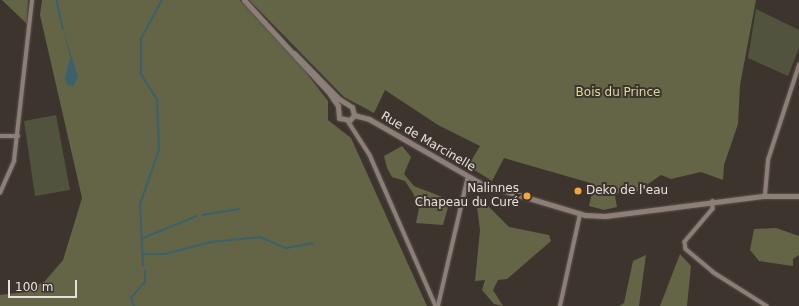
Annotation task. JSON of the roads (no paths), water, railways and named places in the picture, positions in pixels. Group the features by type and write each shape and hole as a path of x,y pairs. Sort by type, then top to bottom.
{"street":[{"path":"0,193 14,161 32,0"},
{"path":"244,0 345,104 352,107 354,115 348,121"},
{"path":"294,53 338,108 339,118 348,121 368,150 437,306"},
{"path":"765,195 768,160 799,65"},
{"path":"338,108 345,104"},
{"name":"Rue de Marcinelle","path":"354,115 369,119 487,186 580,214 605,216 765,195 799,196"},
{"path":"0,136 18,136"},
{"path":"437,306 468,176"},
{"path":"713,201 713,209 685,242 686,249 713,272 767,306"},
{"path":"560,306 580,214"}],"water":[{"path":"63,28 78,77 73,86 67,85 65,78 70,57"}],"waterway":[{"path":"57,0 63,28"},
{"path":"143,266 140,204 159,150 157,100 141,74 141,39 162,0"},
{"path":"202,215 240,209"},
{"path":"143,238 197,216"},
{"path":"142,254 165,254 211,242 261,237 286,248 313,243"},
{"path":"134,306 131,298 145,282 145,271"}],"place":[{"name":"Deko de l'eau","path":"578,191"},
{"name":"Nalinnes Chapeau du Curé","path":"527,196"}],"park label":[{"name":"Bois du Prince","path":"618,93"}]}
